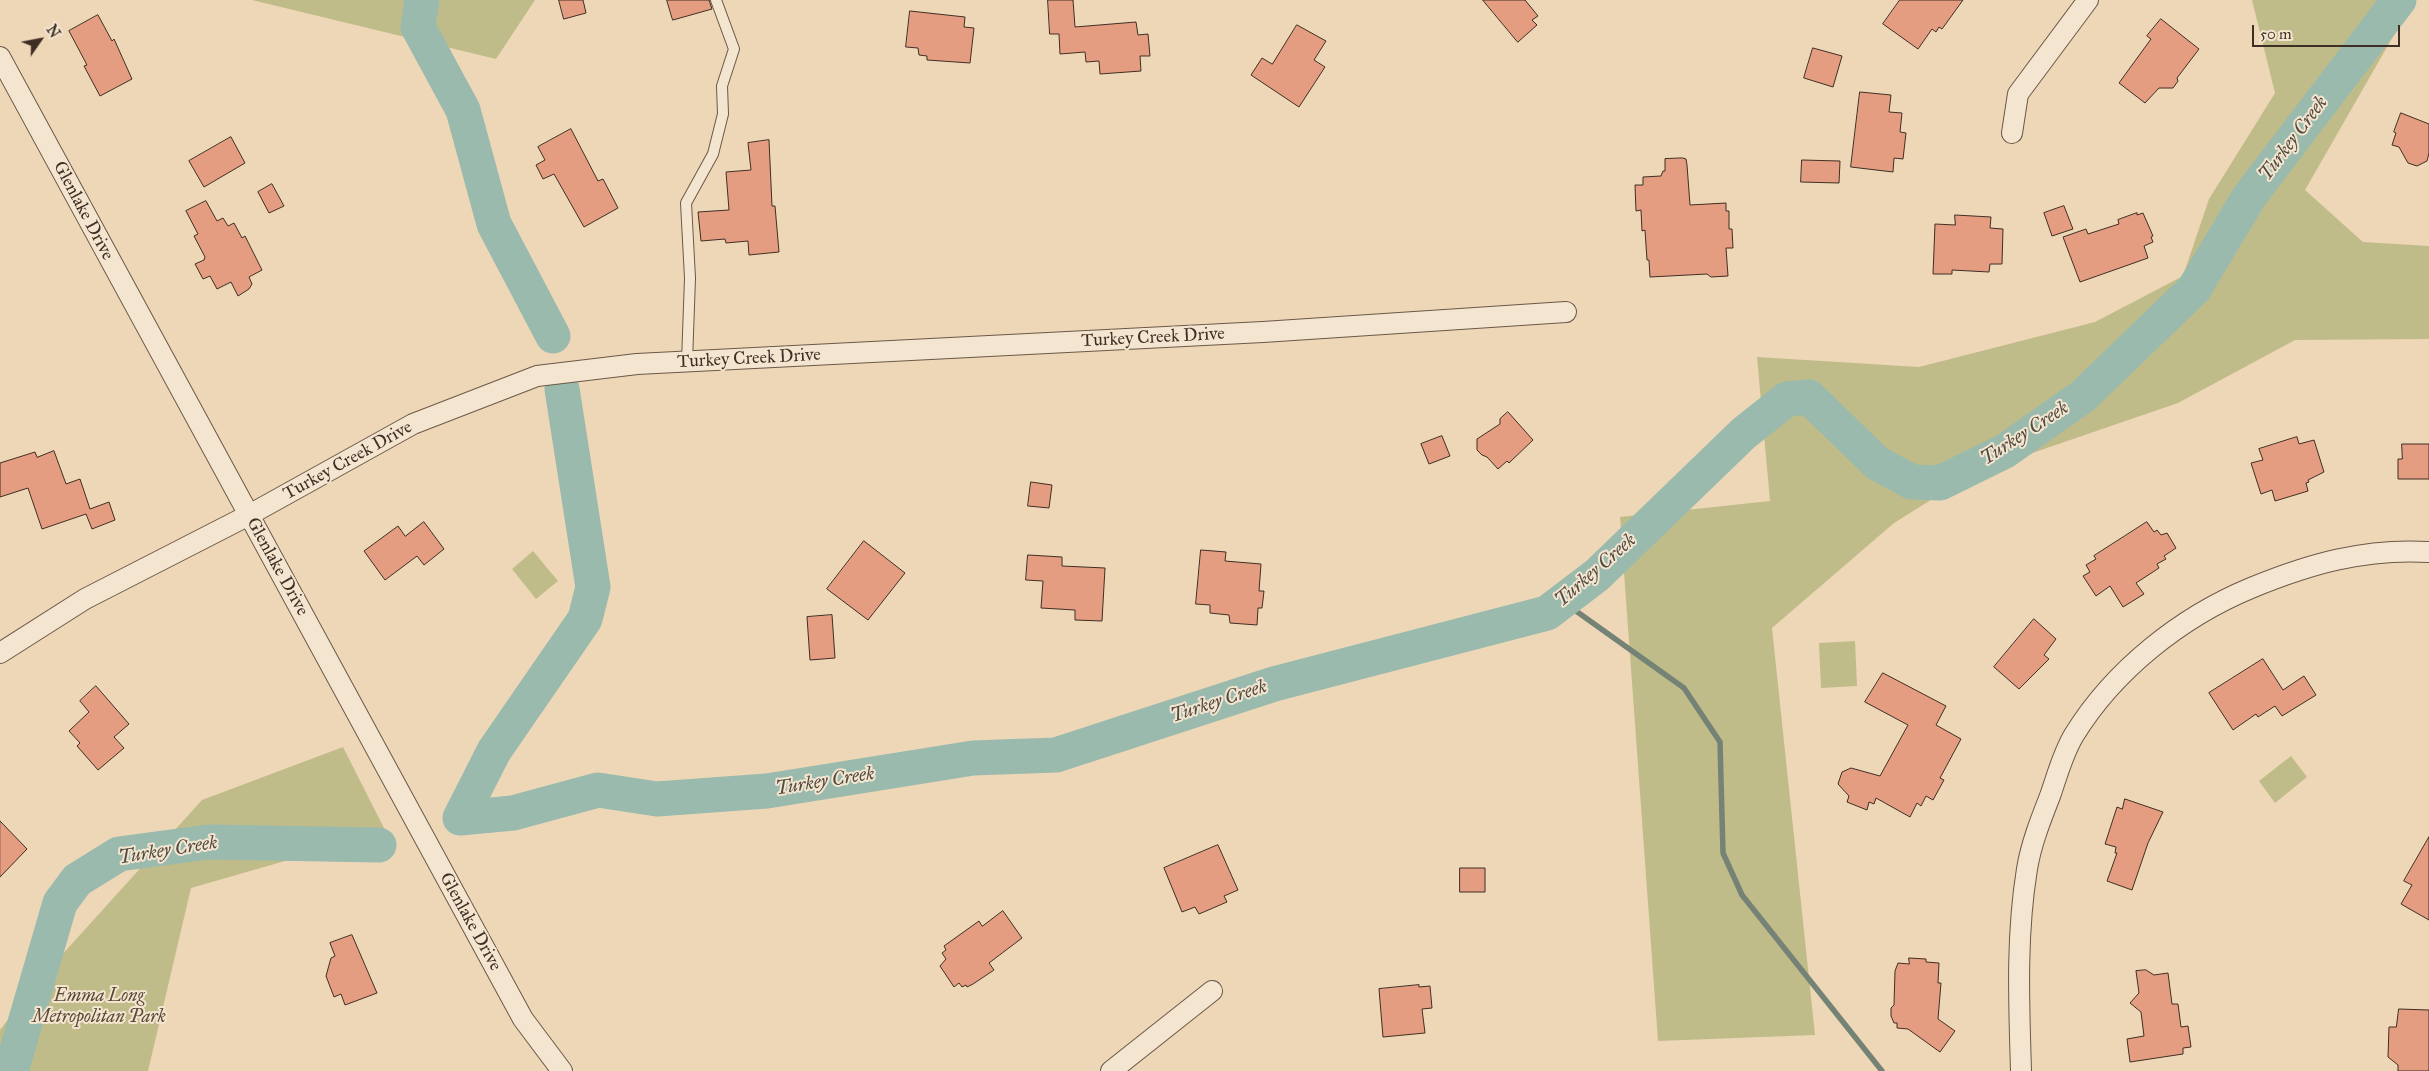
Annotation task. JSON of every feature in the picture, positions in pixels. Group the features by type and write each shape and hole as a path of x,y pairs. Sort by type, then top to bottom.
{"street":[{"path":"2012,133 2018,94 2088,0"},
{"name":"Glenlake Drive","path":"0,57 523,1018 562,1071"},
{"name":"Turkey Creek Drive","path":"0,654 85,599 249,515 413,424 537,376 624,365 1263,332 1566,312"},
{"path":"2021,1071 2018,970 2027,867 2040,821 2073,736 2105,693 2140,657 2201,613 2236,594 2327,560 2400,551 2429,552"},
{"path":"1112,1071 1212,991"}],"lane":[{"path":"687,362 690,278 686,203 713,154 724,114 722,86 734,49 716,0"}],"green space":[{"path":"252,0 535,0 496,59"},
{"path":"2252,0 2414,0 2305,190 2363,242 2429,246 2429,339 2295,340 2178,403 1974,473 1894,523 1772,628 1815,1035 1658,1041 1620,517 1770,501 1757,357 1919,367 2095,322 2183,276 2209,199 2275,93"},
{"path":"533,551 558,581 536,599 512,569"},
{"path":"1855,641 1857,686 1821,688 1819,643"},
{"name":"Emma Long Metropolitan Park","path":"343,747 386,832 191,888 148,1071 0,1071 0,1030 32,988 202,800"},
{"path":"2291,756 2307,777 2275,803 2259,781"}],"building":[{"path":"559,0 583,0 586,13 564,19"},
{"path":"667,0 709,0 712,9 673,20"},
{"path":"1048,0 1073,0 1075,27 1136,22 1138,35 1148,34 1150,56 1140,56 1141,71 1100,74 1099,61 1086,62 1085,52 1060,54 1059,34 1050,34"},
{"path":"1483,0 1525,0 1538,16 1532,20 1537,25 1518,42"},
{"path":"1900,0 1963,0 1942,29 1939,27 1936,32 1932,29 1918,49 1883,24"},
{"path":"910,11 965,17 964,27 974,28 970,63 927,60 927,56 919,55 918,48 906,47"},
{"path":"98,15 112,41 114,39 132,79 100,96 84,66 87,65 69,31"},
{"path":"2161,19 2199,49 2177,78 2178,81 2173,88 2159,88 2145,103 2119,83 2151,39 2147,36"},
{"path":"1297,25 1326,41 1314,60 1325,67 1299,107 1251,75 1262,58 1272,64"},
{"path":"1813,48 1842,56 1833,87 1804,78"},
{"path":"1860,92 1891,95 1889,112 1902,113 1900,132 1906,133 1903,159 1894,158 1893,172 1851,167"},
{"path":"2401,113 2429,124 2429,153 2427,161 2417,166 2408,163 2399,147 2392,145 2396,133 2394,132"},
{"path":"571,129 598,181 603,179 618,208 584,227 554,174 543,179 536,165 545,160 538,147"},
{"path":"231,137 245,163 204,187 189,161"},
{"path":"769,140 772,206 775,206 779,252 749,255 748,241 726,243 725,239 701,241 698,212 729,210 726,172 751,170 748,143"},
{"path":"1665,159 1686,159 1687,165 1690,205 1726,203 1726,211 1729,211 1729,229 1732,229 1733,248 1726,248 1728,276 1711,277 1707,274 1650,277 1645,230 1642,231 1641,210 1636,211 1635,185 1643,185 1643,177 1661,176 1663,171 1665,171"},
{"path":"1802,160 1840,161 1839,183 1801,182"},
{"path":"272,184 284,206 269,213 258,192"},
{"path":"206,201 217,221 223,218 228,226 234,223 242,238 245,236 262,270 249,277 252,284 249,289 238,296 231,282 217,289 210,276 203,279 195,264 204,260 205,257 194,236 198,234 186,211"},
{"path":"2064,206 2073,229 2052,236 2044,213"},
{"path":"2137,213 2137,215 2143,213 2153,236 2151,237 2153,242 2144,246 2148,258 2080,282 2063,237 2086,229 2088,234 2119,224 2118,220"},
{"path":"1955,215 1991,217 1990,228 2003,229 2002,264 1990,264 1989,272 1952,270 1952,274 1933,274 1935,224 1955,225"},
{"path":"1508,412 1533,440 1509,463 1507,461 1498,469 1487,457 1477,450 1477,439 1500,424 1500,419"},
{"path":"1442,436 1450,456 1429,464 1421,444"},
{"path":"2297,437 2299,444 2314,440 2324,472 2308,480 2309,482 2306,483 2308,491 2275,501 2272,490 2261,494 2251,463 2263,460 2259,449"},
{"path":"2402,444 2429,444 2429,479 2398,479 2398,459 2402,459"},
{"path":"54,451 66,484 80,479 90,509 109,502 115,520 92,529 86,514 42,529 28,488 0,497 0,463 35,452 37,457"},
{"path":"1031,482 1052,485 1049,508 1028,506"},
{"path":"424,522 444,549 424,565 417,556 385,580 364,551 398,526 405,536"},
{"path":"2147,522 2154,532 2157,530 2161,535 2167,533 2176,548 2164,556 2166,559 2157,564 2159,568 2136,583 2144,594 2123,607 2110,586 2096,596 2083,576 2090,572 2086,565 2096,559 2094,556"},
{"path":"864,541 905,573 868,620 827,589"},
{"path":"1201,550 1226,552 1225,561 1261,564 1259,591 1264,591 1262,608 1258,608 1257,625 1230,623 1229,615 1210,613 1210,605 1196,604"},
{"path":"1028,555 1062,557 1062,566 1105,568 1102,621 1075,620 1075,610 1041,608 1043,581 1026,580"},
{"path":"832,615 835,658 810,660 807,617"},
{"path":"2034,619 2056,639 2044,655 2049,659 2019,689 1994,667"},
{"path":"2263,659 2283,690 2304,676 2316,695 2282,716 2275,706 2258,717 2256,714 2233,730 2209,693"},
{"path":"1883,673 1946,706 1936,725 1961,739 1940,778 1944,780 1933,800 1926,796 1921,806 1917,803 1910,817 1876,798 1874,804 1869,802 1867,810 1847,802 1849,796 1838,784 1842,772 1851,768 1880,776 1908,725 1865,702"},
{"path":"96,686 129,724 114,737 124,748 98,770 77,746 80,743 69,731 89,712 80,701"},
{"path":"2125,799 2163,812 2148,843 2132,890 2107,881 2117,853 2115,853 2116,847 2105,844 2117,807 2122,809"},
{"path":"0,821 27,849 0,877"},
{"path":"2429,837 2429,920 2401,904 2412,885 2404,881"},
{"path":"1218,845 1238,890 1224,896 1227,902 1199,914 1195,907 1182,912 1164,868"},
{"path":"1460,868 1485,868 1485,892 1460,892"},
{"path":"1003,911 1022,938 989,963 994,970 967,987 966,985 962,987 959,983 954,987 940,966 946,959 942,953 946,950 944,946 979,921 982,926"},
{"path":"352,935 377,993 345,1005 341,994 334,997 326,976 331,958 335,956 330,943"},
{"path":"1909,958 1926,959 1926,962 1939,963 1938,983 1941,983 1938,1019 1955,1031 1940,1052 1908,1029 1897,1028 1897,1023 1894,1023 1891,1016 1891,1008 1894,1005 1895,971 1898,963 1909,964"},
{"path":"2146,970 2154,975 2168,973 2172,1004 2178,1004 2181,1027 2188,1026 2191,1047 2183,1048 2183,1054 2130,1062 2127,1039 2144,1036 2141,1012 2130,1003 2139,993 2136,971"},
{"path":"1419,985 1419,987 1430,986 1432,1008 1422,1009 1425,1033 1383,1037 1379,989"},
{"path":"2399,1009 2429,1010 2429,1071 2398,1071 2398,1065 2388,1057 2389,1027 2396,1027"}],"waterway":[{"path":"422,0 418,27 463,110 494,224 553,336"},
{"name":"Turkey Creek","path":"460,818 513,813 598,790 657,799 767,791 973,758 1056,755 1274,684 1547,613 1597,575 1744,433 1787,399 1809,397 1877,463 1912,482 1940,483 2005,451 2083,396 2194,289 2249,197 2399,0"},
{"path":"460,818 494,751 585,619 593,587 562,389"},
{"path":"1562,601 1684,688 1720,742 1723,853 1742,895 1882,1071"},
{"name":"Turkey Creek","path":"11,1071 60,903 77,880 119,854 208,842 379,845"}]}
